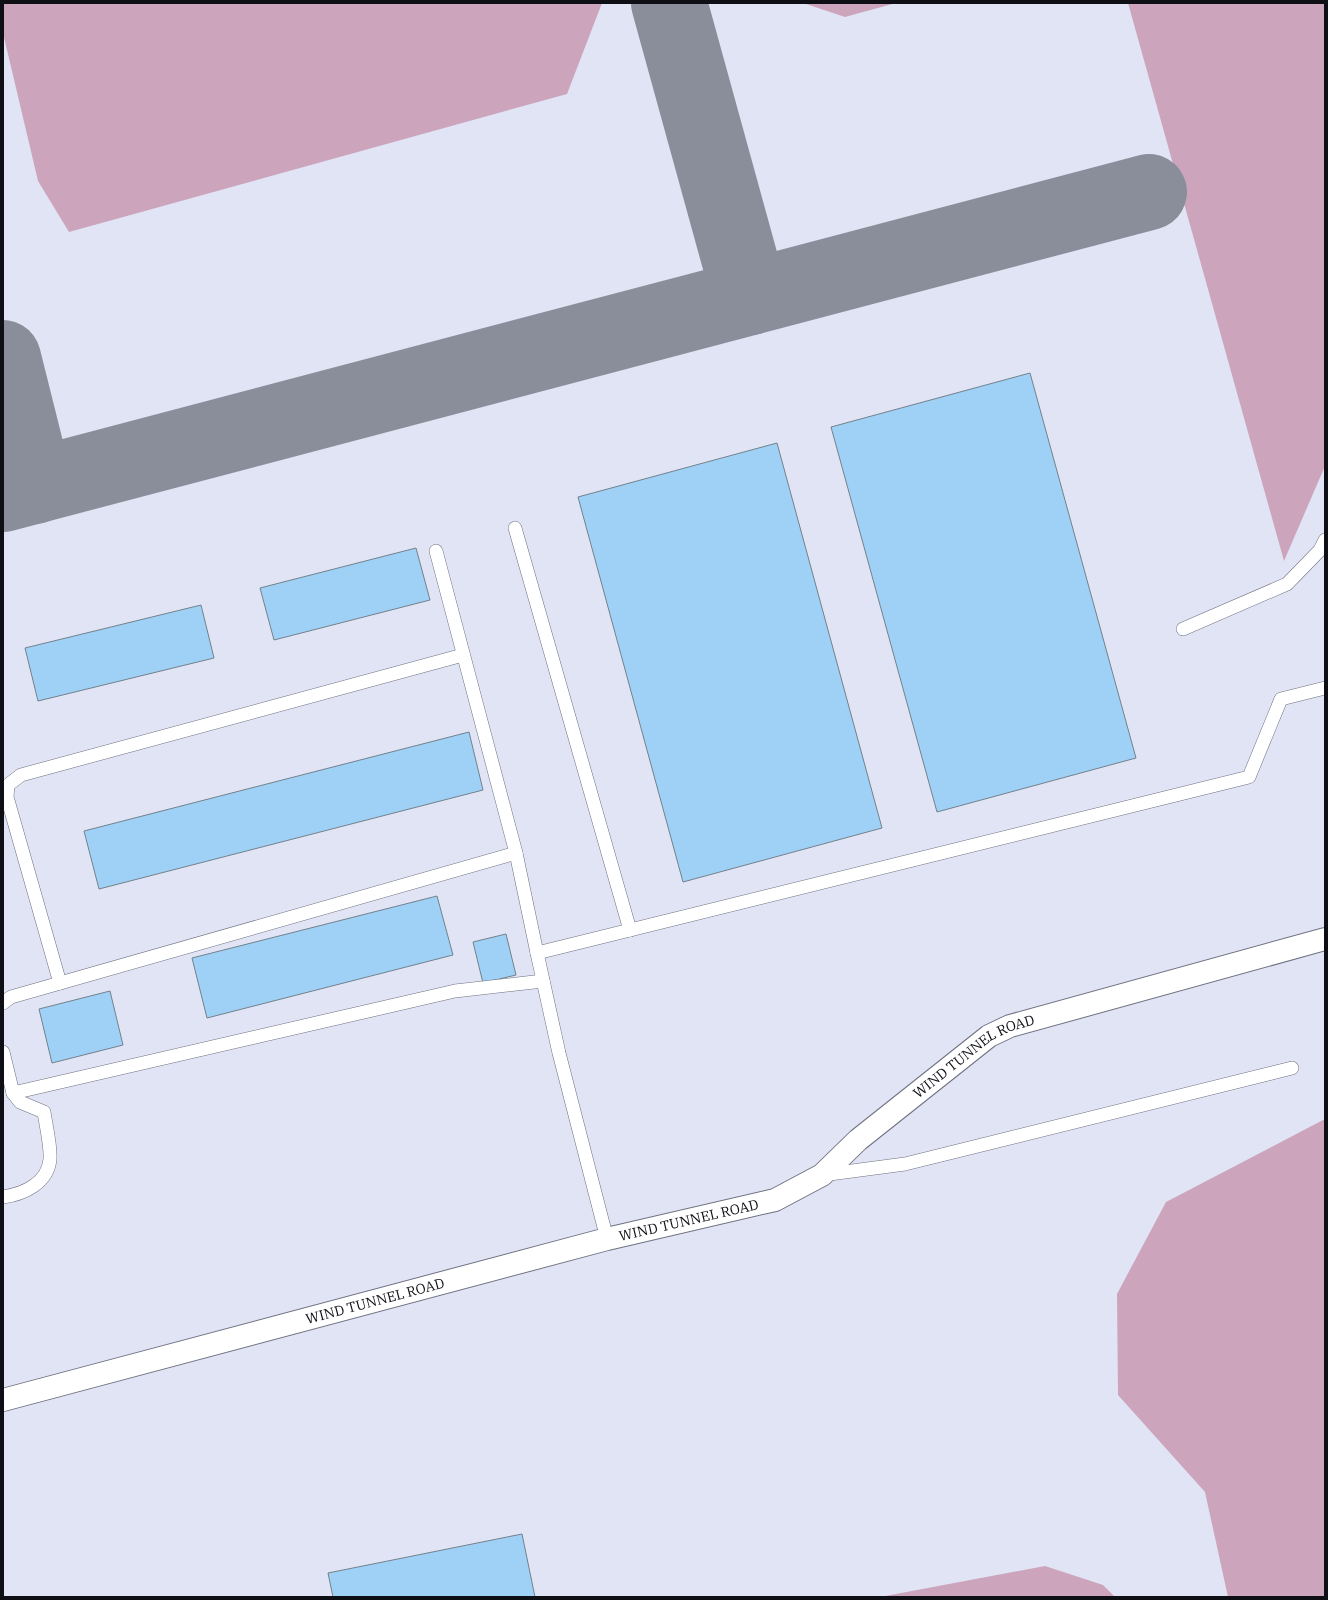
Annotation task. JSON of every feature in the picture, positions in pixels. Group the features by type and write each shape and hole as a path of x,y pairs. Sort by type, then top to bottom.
{"street":[{"name":"WIND TUNNEL ROAD","path":"3,1400 607,1239 774,1200 822,1175 858,1140 977,1045 996,1032 1010,1026 1325,939"}],"lane":[{"path":"515,528 630,930"},
{"path":"1183,629 1287,584 1320,550 1325,540"},
{"path":"436,551 516,853 559,1054 607,1239"},
{"path":"60,983 7,797 6,786 21,775 463,655"},
{"path":"537,953 1249,777 1281,699 1325,688"},
{"path":"3,1002 11,997 516,853"},
{"path":"13,1092 455,991 543,981"},
{"path":"3,1052 13,1092 20,1102 44,1112 50,1159 42,1179 21,1194 3,1197"},
{"path":"822,1175 905,1164 1292,1068"}],"shaded area":[{"path":"3,3 602,3 567,94 69,232 38,181 3,33"},
{"path":"803,3 896,3 845,17"},
{"path":"1128,3 1325,3 1325,466 1284,561"},
{"path":"1325,1119 1325,1597 1228,1597 1205,1492 1118,1395 1117,1294 1166,1202"},
{"path":"1045,1566 1103,1585 1115,1597 880,1597"}],"building":[{"path":"1030,373 1136,758 937,812 831,427"},
{"path":"777,443 882,828 683,882 578,497"},
{"path":"416,548 430,600 274,640 260,588"},
{"path":"201,605 214,658 38,701 25,648"},
{"path":"469,732 483,790 99,889 84,831"},
{"path":"437,896 453,955 207,1018 192,958"},
{"path":"506,934 516,975 483,983 473,942"},
{"path":"110,991 123,1045 52,1063 39,1009"},
{"path":"522,1534 535,1597 333,1597 328,1573"}],"taxiway":[{"path":"669,3 750,297"},
{"path":"3,494 1149,192"},
{"path":"3,358 35,486"}]}
